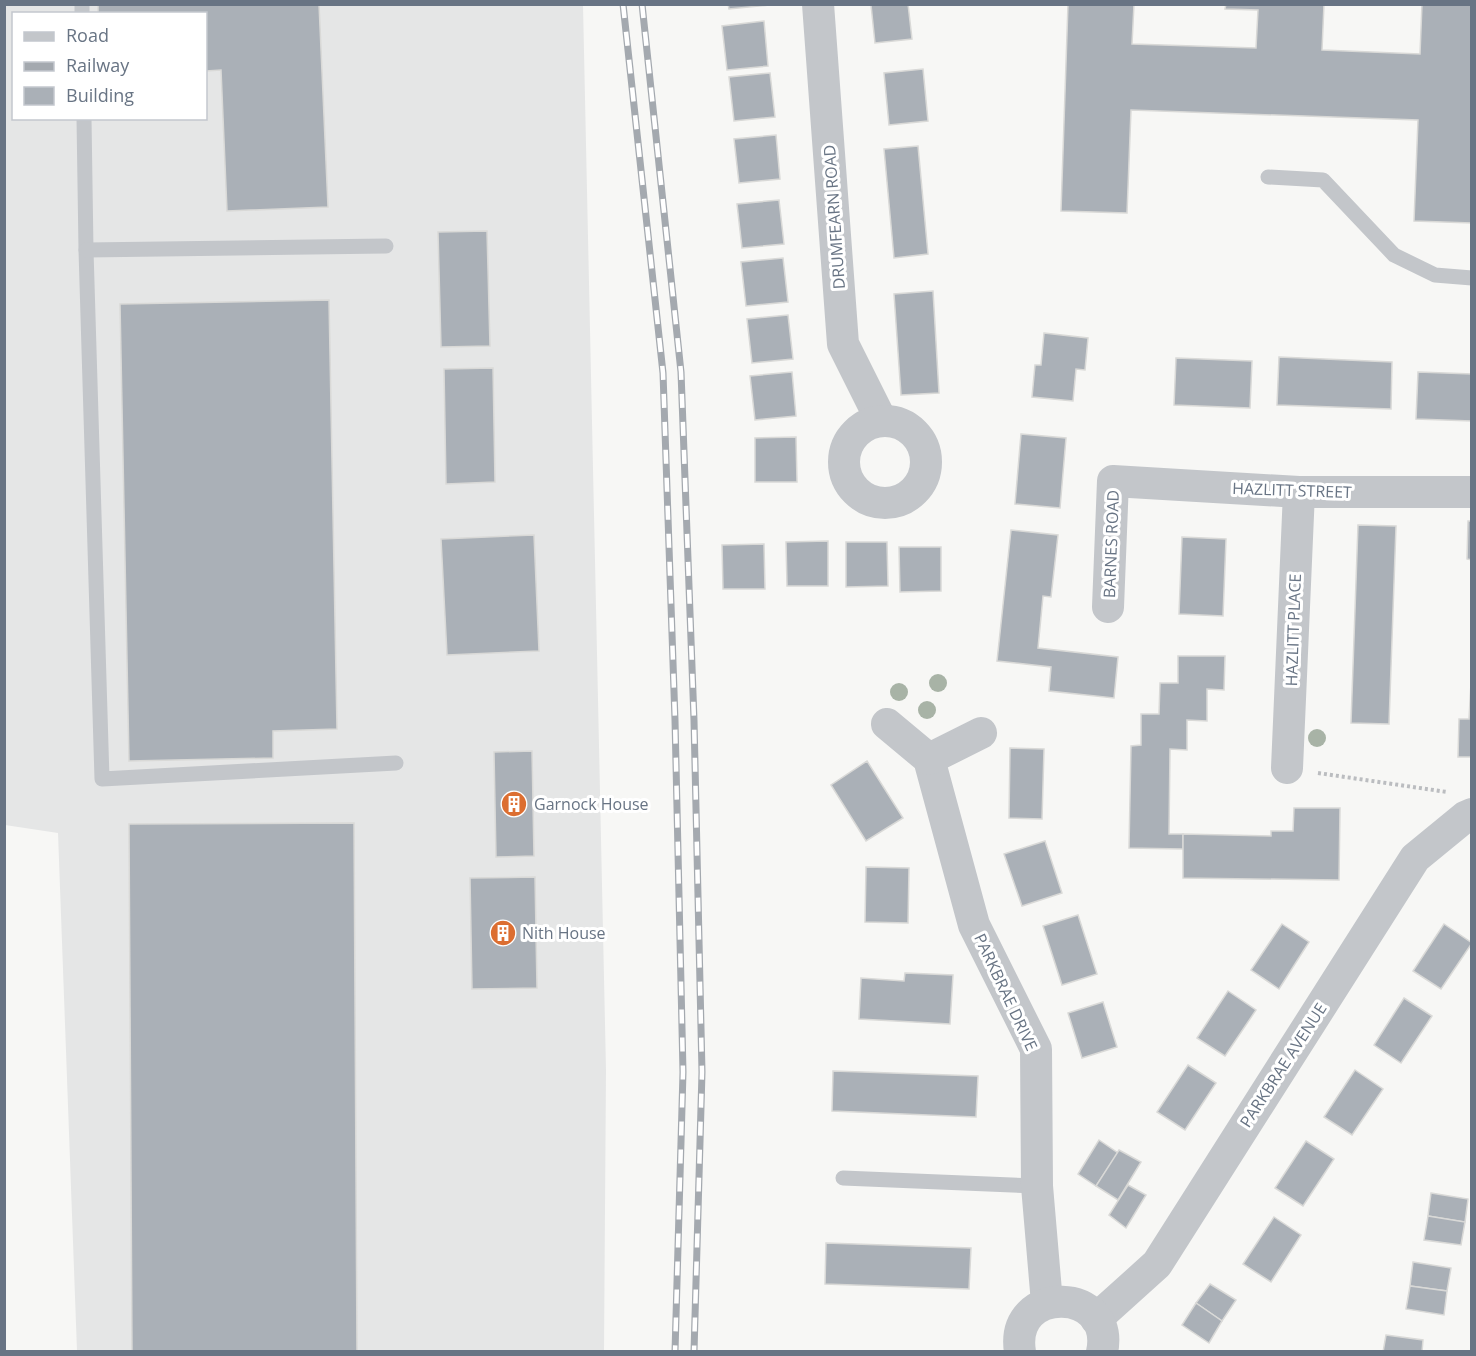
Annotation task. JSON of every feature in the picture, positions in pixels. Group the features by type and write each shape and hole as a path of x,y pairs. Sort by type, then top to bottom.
{"street":[{"name":"DRUMFEARN ROAD","path":"818,4 843,344 881,420"},
{"name":"HAZLITT STREET","path":"1113,481 1299,492 1472,492"},
{"name":"BARNES ROAD","path":"1108,607 1113,481"},
{"name":"HAZLITT PLACE","path":"1287,768 1299,492"},
{"path":"887,724 929,759 981,733"},
{"name":"PARKBRAE DRIVE","path":"929,759 974,925 1036,1049 1037,1186 1047,1303"},
{"name":"PARKBRAE AVENUE","path":"1096,1319 1157,1264 1415,858 1465,817 1472,814"},
{"path":"1020,1352 1020,1335 1025,1321 1035,1310 1047,1303 1061,1300 1074,1302 1087,1309 1096,1319 1102,1331 1104,1344 1102,1352"}],"lane":[{"path":"84,120 102,779 396,763"},
{"path":"1268,177 1323,180 1394,255 1435,275 1472,278"},
{"path":"86,250 386,246"},
{"path":"843,1178 1037,1186"}],"path":[{"path":"1287,768 1449,792"}],"shaded area":[{"path":"5,5 583,5 606,1070 604,1351 77,1351 58,833 5,825"}],"building":[{"path":"98,4 319,4 328,207 227,211 221,70 207,71 207,12 98,12"},
{"path":"728,4 770,4 770,5 729,9"},
{"path":"908,4 912,39 875,43 871,5"},
{"path":"1068,4 1134,4 1132,44 1256,48 1258,10 1225,9 1226,4 1324,4 1322,50 1420,54 1422,4 1472,4 1472,223 1414,221 1418,120 1131,110 1127,213 1061,211"},
{"path":"764,21 768,66 727,70 722,26"},
{"path":"923,69 928,121 889,125 884,73"},
{"path":"770,73 775,117 734,121 729,77"},
{"path":"776,135 780,179 739,183 734,139"},
{"path":"918,146 928,254 894,258 884,149"},
{"path":"779,200 784,244 742,248 737,204"},
{"path":"487,231 490,346 441,347 438,232"},
{"path":"783,258 788,302 746,306 741,262"},
{"path":"933,291 939,393 901,395 894,294"},
{"path":"329,300 337,729 273,731 273,758 129,761 120,304"},
{"path":"788,315 793,359 752,363 747,319"},
{"path":"1044,333 1088,338 1085,370 1076,369 1073,401 1032,397 1035,365 1041,365"},
{"path":"1279,357 1392,362 1391,409 1277,405"},
{"path":"1176,358 1252,361 1250,408 1174,405"},
{"path":"493,368 495,482 446,484 444,369"},
{"path":"792,372 796,416 755,420 750,376"},
{"path":"1418,372 1472,374 1472,421 1416,419"},
{"path":"1021,434 1066,438 1060,508 1015,504"},
{"path":"796,437 797,482 755,482 755,438"},
{"path":"1468,521 1472,521 1472,560 1467,559"},
{"path":"1358,525 1396,526 1389,724 1351,723"},
{"path":"1011,530 1058,535 1051,597 1043,596 1038,648 1118,657 1114,698 1049,691 1051,667 997,661"},
{"path":"534,535 539,651 447,655 441,539"},
{"path":"1182,537 1226,539 1223,616 1179,614"},
{"path":"828,541 828,586 787,586 786,542"},
{"path":"846,542 887,542 888,586 846,587"},
{"path":"764,544 765,589 723,589 722,545"},
{"path":"899,547 941,547 941,591 900,592"},
{"path":"1178,656 1225,656 1224,690 1207,689 1207,721 1187,720 1187,750 1170,749 1169,834 1183,834 1183,849 1129,848 1131,746 1141,745 1141,714 1159,714 1160,683 1178,683"},
{"path":"1472,665 1472,757 1458,757 1459,719 1469,719"},
{"path":"1010,748 1044,749 1042,819 1009,818"},
{"name":"Garnock House","path":"532,751 534,856 496,857 494,752"},
{"path":"867,761 903,818 866,841 831,785"},
{"path":"1294,808 1340,808 1339,880 1183,878 1183,834 1271,836 1271,831 1293,831"},
{"path":"354,823 357,1352 132,1352 129,824"},
{"path":"1045,841 1062,893 1022,906 1004,854"},
{"path":"866,867 909,868 908,923 865,922"},
{"name":"Nith House","path":"535,877 537,988 472,989 470,878"},
{"path":"1078,915 1097,974 1062,985 1043,926"},
{"path":"1282,924 1309,942 1279,989 1251,970"},
{"path":"1444,924 1472,943 1441,989 1413,971"},
{"path":"905,973 953,975 950,1024 859,1019 861,978 904,981"},
{"path":"1228,991 1256,1010 1225,1056 1197,1038"},
{"path":"1404,998 1432,1016 1401,1063 1374,1045"},
{"path":"1103,1002 1117,1047 1082,1058 1068,1013"},
{"path":"1188,1065 1216,1083 1185,1130 1157,1112"},
{"path":"1355,1070 1383,1089 1352,1135 1324,1117"},
{"path":"833,1071 978,1076 976,1117 832,1111"},
{"path":"1099,1140 1118,1153 1096,1186 1078,1174"},
{"path":"1306,1141 1334,1159 1303,1206 1275,1188"},
{"path":"1119,1150 1141,1162 1118,1200 1096,1186"},
{"path":"1128,1185 1146,1195 1126,1228 1109,1215"},
{"path":"1431,1193 1468,1199 1465,1222 1428,1216"},
{"path":"1428,1216 1465,1222 1461,1245 1424,1240"},
{"path":"1274,1217 1301,1235 1271,1282 1243,1264"},
{"path":"826,1243 971,1248 969,1289 825,1284"},
{"path":"1413,1262 1451,1268 1447,1291 1410,1286"},
{"path":"1210,1284 1236,1300 1222,1321 1196,1303"},
{"path":"1410,1286 1447,1291 1444,1315 1406,1309"},
{"path":"1196,1303 1222,1321 1209,1343 1182,1325"},
{"path":"1386,1335 1423,1340 1422,1352 1383,1352"}],"railway":[{"path":"623,4 663,373 675,720 683,1072 675,1352"},
{"path":"642,4 681,372 694,720 702,1072 694,1352"}],"place":[{"name":"Garnock House","path":"514,804"},
{"name":"Nith House","path":"503,933"}]}
